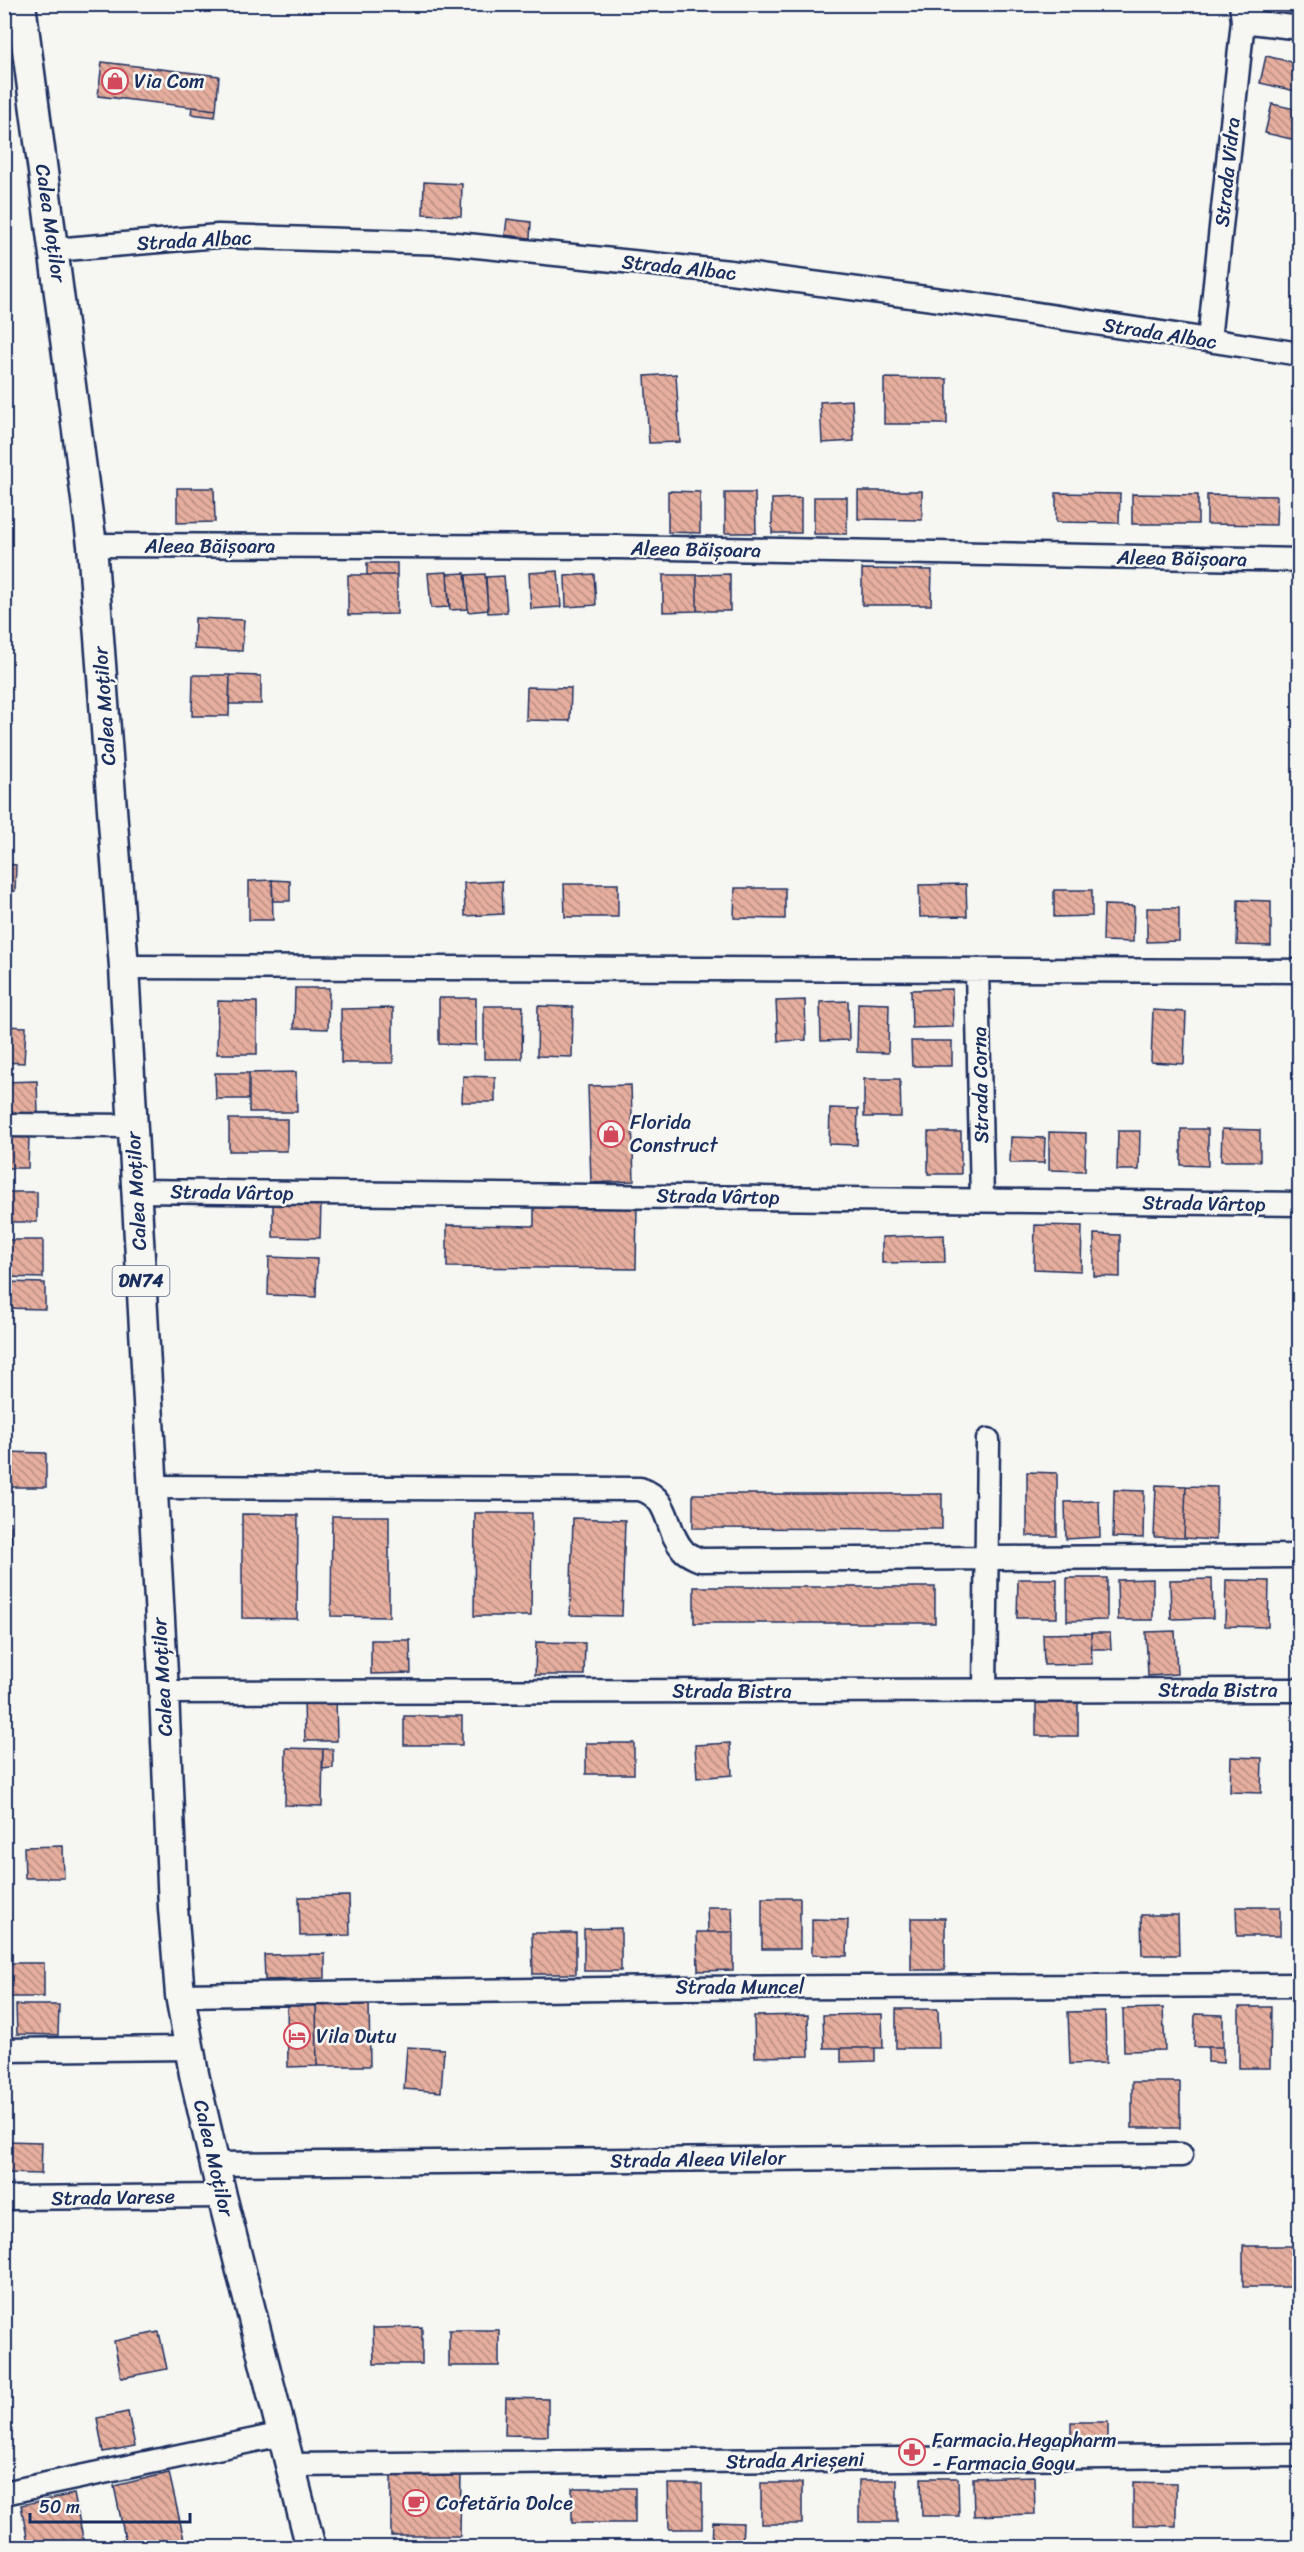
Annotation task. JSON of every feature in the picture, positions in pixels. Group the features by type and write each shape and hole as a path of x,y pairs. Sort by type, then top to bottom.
{"main road":[{"name":"Calea Moților","path":"21,4 92,545 124,967 164,1692 173,1908 180,1995 222,2196 311,2547"}],"street":[{"path":"1242,13 1299,28"},
{"name":"Strada Vidra","path":"1209,340 1242,13"},
{"name":"Strada Albac","path":"54,250 218,236 447,243 730,272 971,304 1299,354"},
{"name":"Aleea Băișoara","path":"92,545 606,547 1299,560"},
{"path":"124,967 1299,972"},
{"name":"Strada Corna","path":"977,970 982,1200"},
{"path":"4,1125 132,1125"},
{"name":"Strada Vârtop","path":"136,1191 1299,1204"},
{"path":"985,1691 988,1440"},
{"path":"153,1487 640,1490 653,1493 661,1504 684,1552 700,1560 987,1556 1299,1556"},
{"name":"Strada Bistra","path":"164,1692 1299,1690"},
{"name":"Strada Muncel","path":"180,1995 676,1988 1299,1985"},
{"path":"4,2050 190,2048"},
{"name":"Strada Aleea Vilelor","path":"215,2164 1181,2155"},
{"name":"Strada Varese","path":"4,2198 222,2196"},
{"path":"4,2493 283,2434"},
{"name":"Strada Arieșeni","path":"291,2465 1299,2455"}],"building":[{"path":"1266,56 1300,64 1300,92 1260,83"},
{"path":"102,62 219,76 216,110 98,96"},
{"path":"1272,104 1300,110 1300,141 1265,133"},
{"path":"192,107 216,110 215,117 191,114"},
{"path":"424,182 462,184 461,216 423,214"},
{"path":"507,219 531,222 530,238 505,235"},
{"path":"676,374 680,442 649,443 645,376"},
{"path":"884,378 947,379 947,424 884,424"},
{"path":"852,400 854,441 822,443 820,402"},
{"path":"177,488 214,488 215,522 177,523"},
{"path":"668,491 700,492 700,533 668,532"},
{"path":"858,491 922,491 922,520 858,519"},
{"path":"725,493 755,493 756,533 725,533"},
{"path":"1056,493 1120,494 1119,523 1056,522"},
{"path":"1132,494 1198,495 1198,524 1132,524"},
{"path":"1207,495 1277,496 1276,525 1207,524"},
{"path":"814,497 847,497 847,534 814,534"},
{"path":"801,498 801,533 772,533 772,499"},
{"path":"367,563 397,563 397,575 367,575"},
{"path":"862,569 932,570 931,605 862,605"},
{"path":"558,571 561,607 531,609 529,573"},
{"path":"447,572 449,607 431,608 428,573"},
{"path":"465,573 468,609 450,610 447,574"},
{"path":"485,574 488,610 468,612 466,575"},
{"path":"594,574 596,605 566,607 565,576"},
{"path":"730,574 730,611 697,611 697,575"},
{"path":"348,575 397,575 397,614 348,615"},
{"path":"663,575 697,575 697,611 663,612"},
{"path":"504,576 507,612 488,613 486,577"},
{"path":"195,618 244,620 242,651 194,649"},
{"path":"193,675 230,675 229,716 192,716"},
{"path":"230,675 261,676 261,704 229,704"},
{"path":"527,687 571,688 570,721 526,720"},
{"path":"4,864 16,865 15,891 4,891"},
{"path":"272,880 290,881 290,901 273,901"},
{"path":"272,880 273,920 249,920 249,881"},
{"path":"502,881 503,914 465,916 464,883"},
{"path":"564,884 618,884 618,917 565,917"},
{"path":"966,884 967,916 920,917 919,885"},
{"path":"735,888 785,888 785,919 734,918"},
{"path":"1054,890 1092,890 1092,916 1054,917"},
{"path":"1238,900 1271,901 1271,946 1237,945"},
{"path":"1104,905 1134,906 1133,942 1103,941"},
{"path":"1147,908 1179,908 1179,941 1147,942"},
{"path":"295,988 329,988 328,1029 294,1028"},
{"path":"952,989 953,1027 912,1028 911,990"},
{"path":"439,998 476,998 476,1045 439,1044"},
{"path":"805,1000 806,1040 778,1041 776,1001"},
{"path":"218,1001 257,1002 257,1054 217,1054"},
{"path":"848,1001 849,1040 821,1041 820,1002"},
{"path":"858,1003 889,1004 888,1053 857,1052"},
{"path":"484,1006 523,1006 522,1059 484,1059"},
{"path":"538,1006 573,1007 572,1057 537,1056"},
{"path":"393,1008 393,1063 341,1063 341,1009"},
{"path":"1153,1010 1186,1012 1184,1064 1151,1062"},
{"path":"4,1026 26,1027 24,1063 4,1062"},
{"path":"911,1041 952,1041 952,1066 912,1066"},
{"path":"296,1072 297,1112 249,1112 249,1073"},
{"path":"215,1073 249,1073 249,1099 216,1099"},
{"path":"463,1076 495,1077 495,1102 462,1102"},
{"path":"864,1079 900,1079 901,1117 864,1117"},
{"path":"37,1081 38,1114 4,1114 4,1082"},
{"name":"Florida Construct","path":"631,1085 634,1181 591,1183 588,1086"},
{"path":"830,1108 858,1109 857,1145 829,1144"},
{"path":"229,1119 287,1119 287,1151 229,1151"},
{"path":"1181,1129 1208,1129 1208,1166 1181,1165"},
{"path":"1222,1129 1260,1130 1260,1161 1221,1161"},
{"path":"1118,1131 1140,1131 1139,1170 1117,1170"},
{"path":"928,1132 961,1132 961,1174 928,1174"},
{"path":"1049,1132 1086,1133 1085,1171 1049,1170"},
{"path":"4,1136 29,1137 28,1168 4,1168"},
{"path":"1011,1137 1045,1138 1044,1163 1010,1163"},
{"path":"4,1192 37,1192 37,1222 4,1222"},
{"path":"273,1201 321,1202 320,1238 273,1237"},
{"path":"534,1204 637,1205 636,1269 447,1267 447,1225 534,1226"},
{"path":"1035,1225 1082,1226 1081,1271 1034,1269"},
{"path":"1094,1234 1120,1235 1120,1277 1094,1276"},
{"path":"944,1235 945,1262 882,1263 882,1237"},
{"path":"4,1240 43,1240 43,1278 4,1277"},
{"path":"269,1257 317,1259 316,1297 268,1295"},
{"path":"4,1282 45,1283 45,1309 4,1308"},
{"path":"4,1452 46,1453 46,1487 4,1487"},
{"path":"1027,1472 1057,1473 1057,1536 1027,1536"},
{"path":"1156,1485 1186,1486 1184,1538 1154,1537"},
{"path":"1186,1486 1217,1487 1216,1540 1184,1538"},
{"path":"1114,1490 1144,1491 1143,1538 1113,1537"},
{"path":"693,1494 942,1494 942,1529 693,1528"},
{"path":"1099,1501 1100,1537 1066,1539 1065,1502"},
{"path":"475,1513 532,1513 531,1616 474,1616"},
{"path":"242,1514 298,1515 297,1619 242,1618"},
{"path":"332,1516 389,1516 389,1617 331,1616"},
{"path":"573,1518 625,1520 622,1616 570,1615"},
{"path":"4,1522 11,1522 11,1551 4,1551"},
{"path":"1067,1578 1107,1578 1107,1620 1067,1621"},
{"path":"1018,1579 1057,1579 1057,1618 1017,1618"},
{"path":"1153,1579 1153,1620 1118,1620 1117,1580"},
{"path":"1212,1579 1213,1618 1171,1619 1170,1580"},
{"path":"1226,1580 1269,1581 1268,1627 1225,1626"},
{"path":"694,1587 935,1587 935,1623 694,1623"},
{"path":"1175,1631 1177,1674 1148,1676 1146,1632"},
{"path":"1091,1633 1110,1633 1111,1649 1092,1649"},
{"path":"1091,1633 1092,1664 1044,1665 1043,1634"},
{"path":"371,1640 410,1640 411,1673 371,1674"},
{"path":"536,1642 585,1643 584,1675 535,1675"},
{"path":"336,1699 337,1741 305,1741 304,1700"},
{"path":"1036,1702 1078,1702 1078,1736 1036,1736"},
{"path":"404,1716 462,1716 462,1745 404,1745"},
{"path":"586,1743 634,1743 634,1774 586,1774"},
{"path":"730,1743 732,1775 697,1778 695,1745"},
{"path":"286,1748 323,1749 322,1806 285,1805"},
{"path":"323,1749 333,1749 333,1768 322,1769"},
{"path":"1231,1757 1262,1758 1261,1793 1230,1792"},
{"path":"63,1846 64,1878 25,1878 24,1847"},
{"path":"349,1896 350,1935 300,1936 299,1897"},
{"path":"762,1898 800,1898 800,1949 762,1949"},
{"path":"707,1907 732,1907 733,1932 708,1932"},
{"path":"1236,1907 1280,1907 1280,1936 1237,1936"},
{"path":"1141,1915 1178,1915 1179,1955 1142,1955"},
{"path":"911,1918 945,1918 945,1970 911,1970"},
{"path":"812,1919 848,1920 847,1956 812,1955"},
{"path":"621,1928 621,1971 584,1971 584,1929"},
{"path":"697,1932 733,1932 733,1970 698,1971"},
{"path":"532,1933 576,1933 576,1974 533,1974"},
{"path":"325,1954 325,1978 265,1980 264,1955"},
{"path":"4,1963 44,1963 44,1997 4,1997"},
{"path":"369,1999 370,2066 317,2066 316,2000"},
{"path":"316,2000 317,2066 288,2067 287,2001"},
{"path":"16,2005 59,2005 58,2035 17,2034"},
{"path":"1239,2007 1271,2007 1270,2068 1239,2068"},
{"path":"1163,2008 1165,2050 1124,2051 1123,2009"},
{"path":"896,2009 938,2009 939,2048 896,2048"},
{"path":"1105,2011 1106,2063 1070,2064 1068,2012"},
{"path":"882,2014 883,2048 824,2048 823,2015"},
{"path":"1195,2014 1223,2015 1223,2047 1194,2047"},
{"path":"808,2015 809,2056 755,2057 754,2016"},
{"path":"407,2047 444,2049 441,2092 404,2089"},
{"path":"1208,2047 1223,2047 1223,2063 1208,2062"},
{"path":"841,2048 875,2048 875,2061 841,2062"},
{"path":"1132,2082 1180,2082 1180,2128 1132,2128"},
{"path":"4,2141 42,2142 41,2174 4,2173"},
{"path":"1243,2246 1300,2246 1300,2287 1243,2287"},
{"path":"422,2327 422,2364 374,2364 373,2328"},
{"path":"449,2330 499,2330 499,2366 449,2366"},
{"path":"159,2332 167,2369 121,2378 114,2341"},
{"path":"506,2398 548,2399 548,2436 505,2435"},
{"path":"128,2412 135,2446 103,2452 97,2418"},
{"path":"1071,2422 1108,2422 1108,2450 1071,2449"},
{"path":"391,2472 461,2472 460,2536 391,2536"},
{"path":"169,2473 186,2548 127,2548 114,2486"},
{"path":"1034,2476 1035,2514 974,2516 973,2478"},
{"path":"921,2478 958,2478 959,2516 922,2516"},
{"path":"859,2480 897,2480 897,2522 859,2522"},
{"path":"1133,2482 1176,2483 1176,2526 1133,2525"},
{"path":"761,2483 802,2483 802,2524 761,2524"},
{"path":"668,2484 702,2484 702,2529 669,2529"},
{"path":"572,2488 635,2488 635,2523 572,2523"},
{"path":"74,2494 85,2548 29,2548 21,2505"},
{"path":"713,2522 743,2523 742,2546 712,2545"}],"place":[{"name":"Via Com","path":"115,81"},
{"name":"Florida Construct","path":"611,1134"},
{"name":"Vila Dutu","path":"297,2036"},
{"name":"Farmacia Hegapharm - Farmacia Gogu","path":"912,2452"},
{"name":"Cofetăria Dolce","path":"416,2503"}]}
